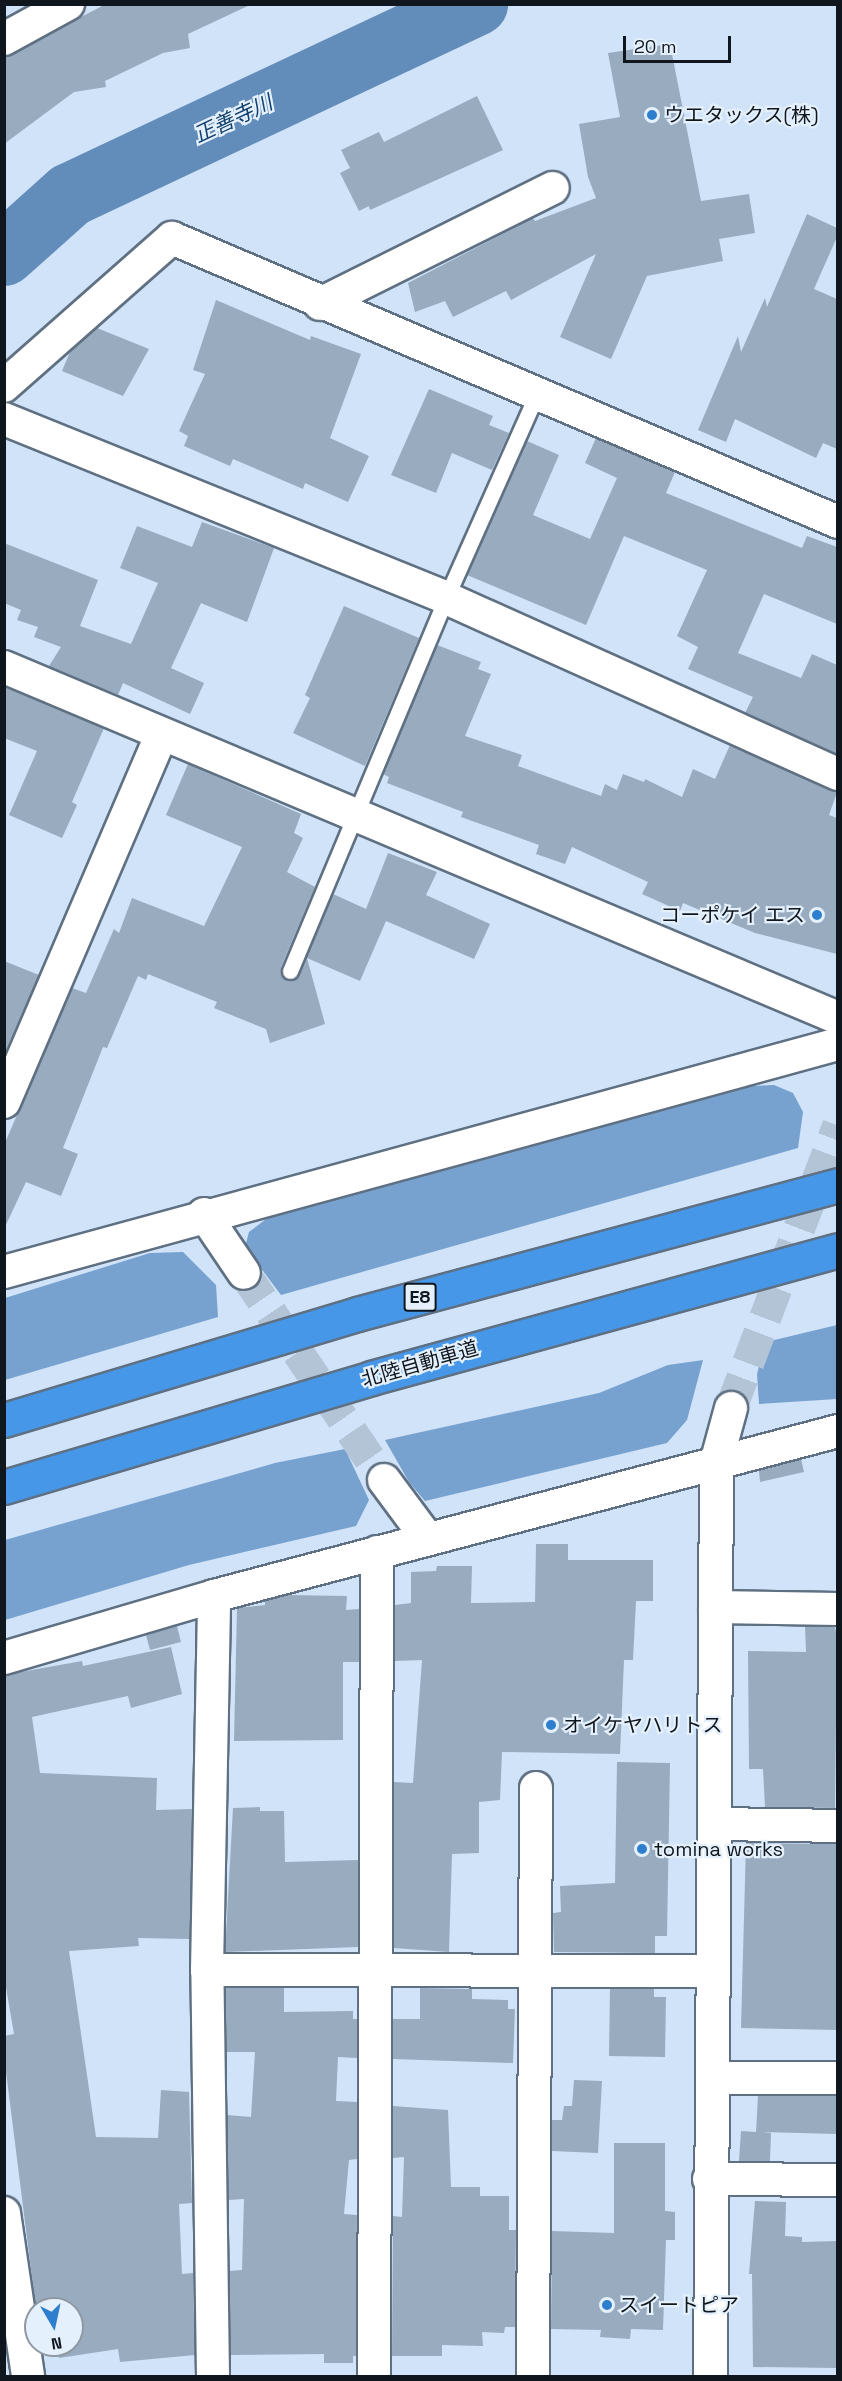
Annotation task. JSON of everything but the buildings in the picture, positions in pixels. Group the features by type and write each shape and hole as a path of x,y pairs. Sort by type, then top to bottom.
{"highway":[{"name":"E8","path":"4,1420 357,1314 837,1185"},
{"name":"北陸自動車道","path":"4,1486 371,1378 837,1250"},
{"path":"371,1378 488,1359 837,1271"}],"street":[{"path":"4,39 68,4"},
{"path":"320,304 554,188"},
{"path":"4,386 172,238 320,304 837,522"},
{"path":"4,419 446,597 837,774"},
{"path":"4,667 161,735 356,813 837,1018"},
{"path":"4,1102 161,735"},
{"path":"4,1272 204,1214 837,1044"},
{"path":"204,1214 244,1273"},
{"path":"710,2376 709,2179 713,2078 716,1824 716,1462 731,1408"},
{"path":"4,1658 213,1596 377,1551 837,1431"},
{"path":"384,1480 427,1538"},
{"path":"374,2376 377,1551"},
{"path":"213,1596 207,1970 213,2376"},
{"path":"715,1606 837,1609"},
{"path":"533,2376 533,1971 536,1788"},
{"path":"716,1824 837,1826"},
{"path":"207,1970 377,1967 533,1971 713,1971"},
{"path":"713,2078 837,2078"},
{"path":"709,2179 837,2180"},
{"path":"4,2213 28,2376"}],"lane":[{"path":"290,971 446,597 536,396"}],"shaded area":[{"path":"774,1085 793,1093 803,1112 798,1148 281,1295 245,1247 249,1232 270,1216 731,1087"},
{"path":"183,1252 216,1285 218,1317 5,1380 5,1298 150,1253"},
{"path":"837,1325 837,1399 759,1404 757,1374 766,1342"},
{"path":"703,1360 687,1420 667,1443 425,1501 409,1482 385,1440 599,1393 668,1365"},
{"path":"345,1449 369,1500 356,1526 189,1565 5,1620 5,1540 275,1463"}],"waterway":[{"name":"正善寺川","path":"4,254 70,195 476,4"}],"tunnel":[{"path":"731,1408 838,1126"},
{"path":"244,1273 384,1480"}],"place":[{"name":"ウエタックス(株)","path":"652,115"},
{"name":"コーポケイ エス","path":"817,915"},
{"name":"オイケヤハリトス","path":"551,1725"},
{"name":"tomina works","path":"642,1849"},
{"name":"スイートピア","path":"607,2305"}]}
